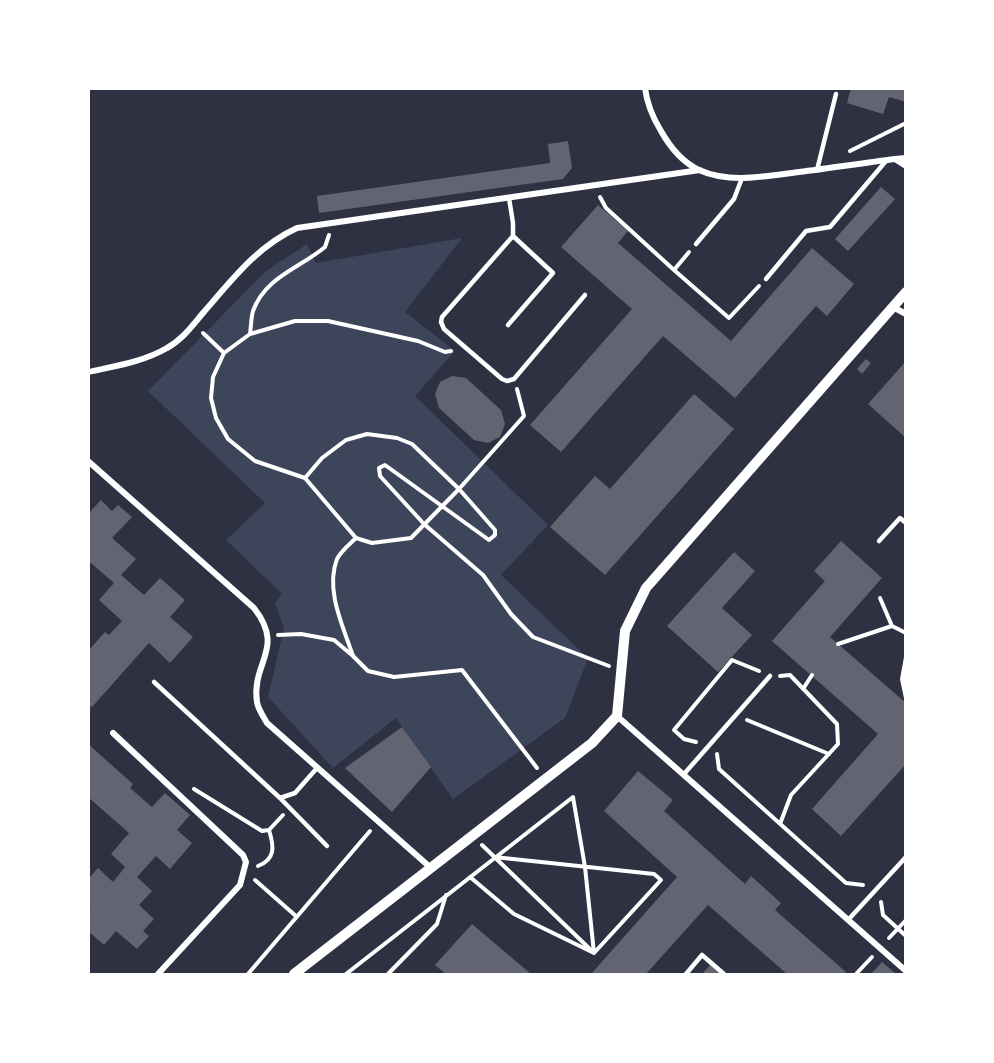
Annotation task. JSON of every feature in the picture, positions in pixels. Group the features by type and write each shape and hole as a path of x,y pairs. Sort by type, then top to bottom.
{"street":[{"path":"645,88 651,112 668,143 683,159 700,170 719,176 742,178 906,158"},
{"path":"895,159 906,166"},
{"path":"88,372 152,356 168,348 194,324 245,265 269,244 297,228 700,170"},
{"path":"294,975 592,743 617,716 625,631 646,588 906,292"},
{"path":"893,307 906,314"},
{"path":"88,460 254,608 262,618 269,636 257,691 257,703 267,723 431,868"},
{"path":"617,716 906,971"},
{"path":"113,733 243,855 245,868 240,885 158,975"}],"lane":[{"path":"818,170 836,94"},
{"path":"766,279 806,231 830,227 886,161"},
{"path":"696,243 734,199 742,178"},
{"path":"509,198 513,236 442,317 441,322 444,329 507,381 514,379 585,295"},
{"path":"508,325 553,273 513,236"},
{"path":"879,541 906,513"},
{"path":"900,518 906,524"},
{"path":"684,774 770,676"},
{"path":"154,682 280,798 327,846"},
{"path":"280,798 296,794 316,768"},
{"path":"848,920 906,857"},
{"path":"686,975 702,955 724,975"}],"path":[{"path":"846,153 906,123"},
{"path":"594,186 606,208 729,318 766,279"},
{"path":"250,334 254,311 265,291 283,273 325,248 333,222"},
{"path":"674,270 696,243"},
{"path":"468,350 445,352 418,341 328,321 295,321 250,334 224,353 213,377 211,398 216,418 228,439 255,460 305,478 356,538 372,543 411,538 459,489 524,416 514,379"},
{"path":"194,324 224,353"},
{"path":"305,478 322,458 346,440 367,434 397,438 412,444 459,489 495,530 495,535 489,540 385,465 379,468 380,476 424,524 483,575 511,614 533,637 622,670"},
{"path":"353,656 340,618 332,581 338,557 356,538"},
{"path":"880,598 892,626 906,633"},
{"path":"838,645 892,626"},
{"path":"269,636 301,633 334,640 368,671 394,677 462,670 546,779"},
{"path":"906,657 902,679 906,698"},
{"path":"780,824 791,795 838,744 837,724 790,675 770,676 732,660 674,730 684,739 709,745 718,755 719,769 780,824 846,883 866,885 881,902 883,915 906,936"},
{"path":"803,689 812,675"},
{"path":"735,715 829,754"},
{"path":"166,783 180,781 262,831 269,830 289,807"},
{"path":"346,975 573,797 585,867 594,952"},
{"path":"248,975 378,821"},
{"path":"245,868 266,863 272,855 274,843 269,830"},
{"path":"472,836 594,952"},
{"path":"494,857 654,874 661,880 594,952"},
{"path":"245,868 297,917"},
{"path":"470,877 514,914 594,952"},
{"path":"388,975 437,924 447,895"}],"shaded area":[{"path":"462,238 405,312 455,351 415,396 548,525 501,575 588,658 565,718 453,799 396,718 333,768 268,697 284,628 275,603 282,594 226,540 265,503 148,391 266,271 307,244 316,263"}],"building":[{"path":"851,88 906,88 906,102 889,97 883,114 847,103"},
{"path":"568,141 572,168 563,179 319,213 317,196 550,163 548,144"},
{"path":"881,187 895,199 848,251 835,239"},
{"path":"598,205 628,231 618,243 731,341 812,248 854,284 827,316 816,306 735,398 663,336 561,452 530,425 632,309 561,247"},
{"path":"866,359 871,363 862,374 857,369"},
{"path":"906,361 906,438 868,404"},
{"path":"452,376 466,378 501,410 505,424 500,437 488,443 474,440 439,408 435,394 440,382"},
{"path":"694,394 734,429 605,575 550,527 595,476 610,489"},
{"path":"101,500 112,511 118,505 132,517 112,538 136,559 121,575 144,595 160,578 185,600 170,617 193,637 170,663 149,643 92,707 88,704 88,651 105,632 109,635 122,621 99,600 114,583 91,563 88,565 88,514"},
{"path":"841,541 882,578 830,637 906,703 906,764 841,836 812,809 878,734 772,641 825,581 814,571"},
{"path":"734,552 755,571 722,608 752,635 718,672 667,626"},
{"path":"402,727 431,767 392,812 345,768"},
{"path":"88,744 133,784 130,788 152,807 165,793 190,815 177,830 192,843 170,869 156,856 137,877 152,891 139,905 154,919 143,931 149,936 137,949 116,931 104,945 88,931 88,910 91,908 88,906 88,879 98,868 113,882 125,867 111,854 129,833 88,797"},
{"path":"638,771 673,800 664,811 745,884 751,876 781,903 775,910 846,972 844,974 787,974 708,905 646,974 591,974 677,877 604,811"},
{"path":"472,924 531,974 446,974 435,965"},
{"path":"882,962 895,973 871,974"},
{"path":"711,964 723,974 702,974"}]}
